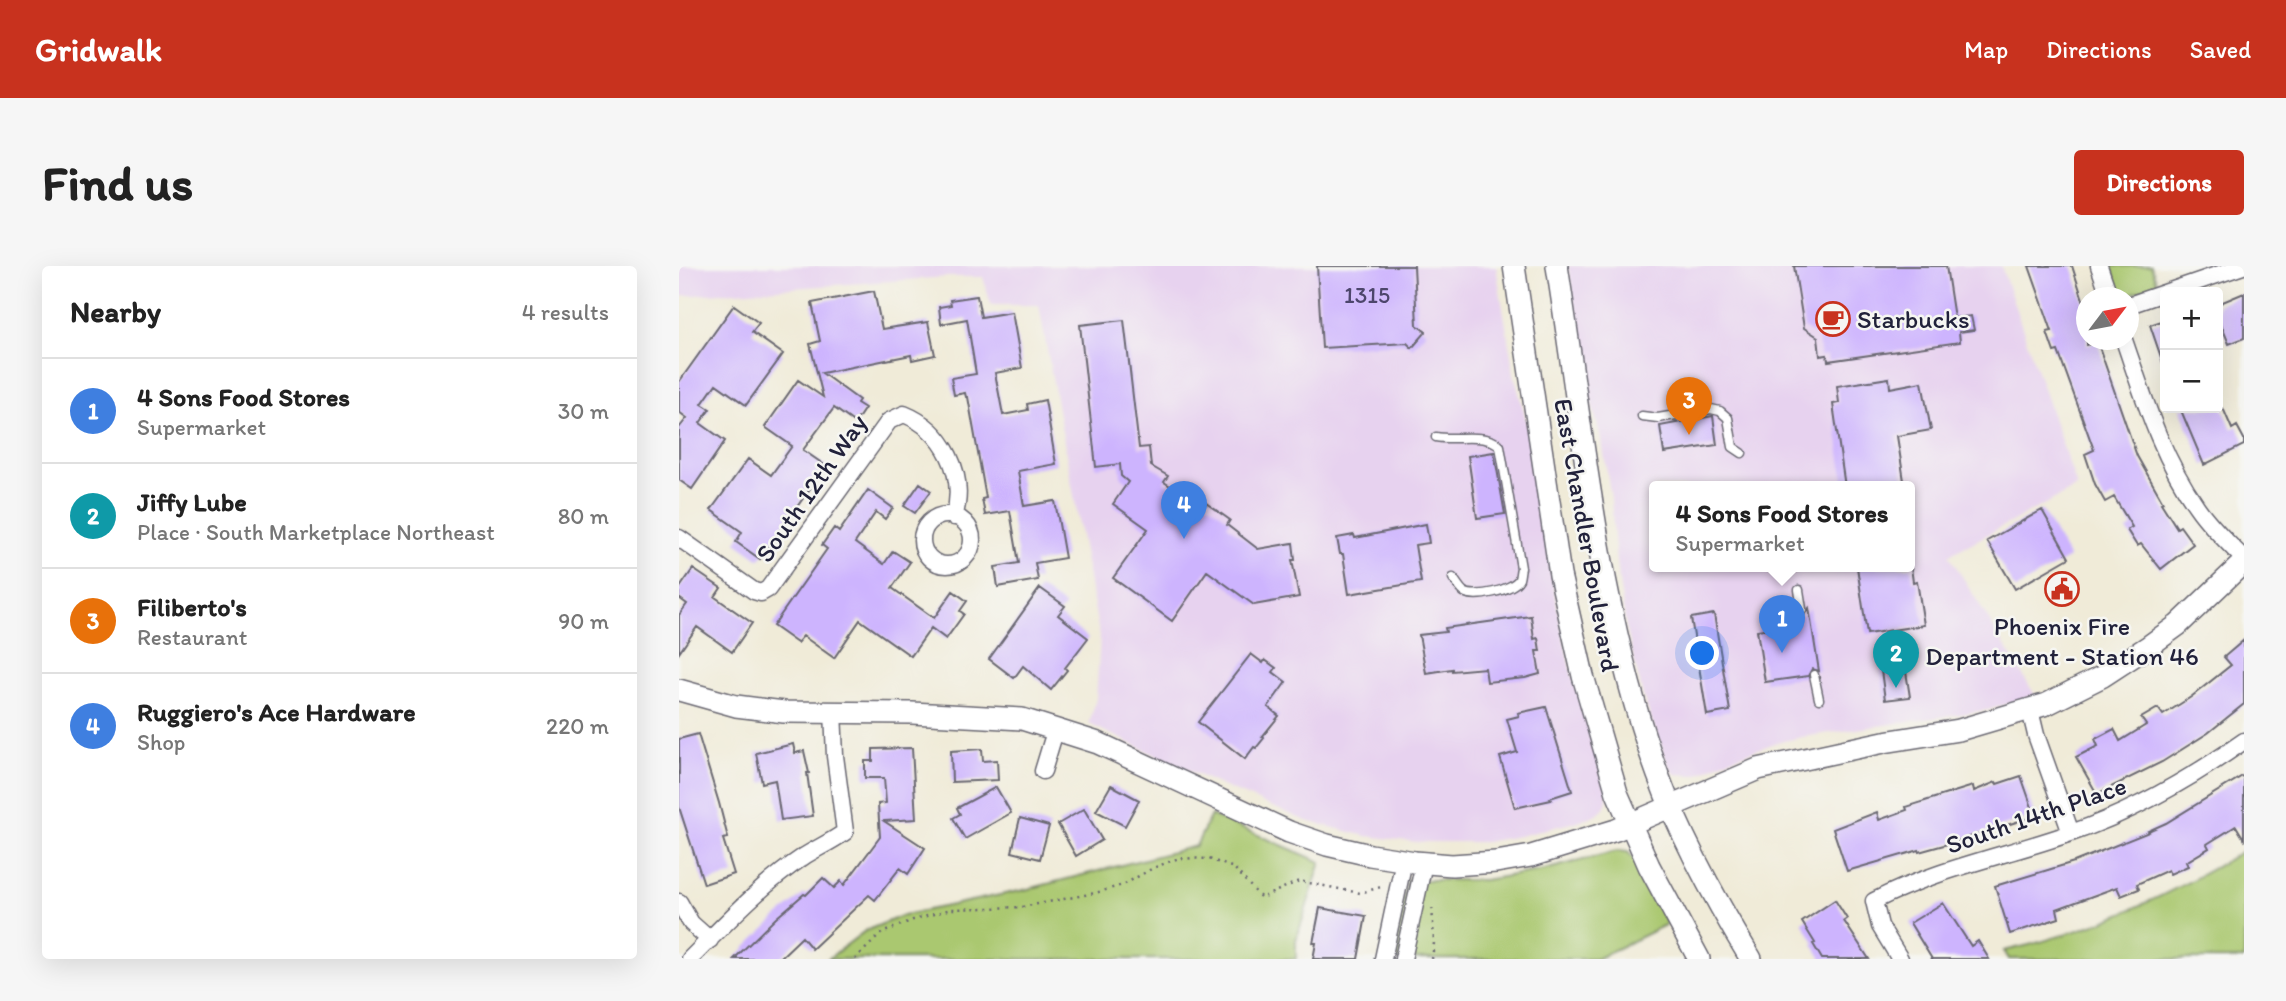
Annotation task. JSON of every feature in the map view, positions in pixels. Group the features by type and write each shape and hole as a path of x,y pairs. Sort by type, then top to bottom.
{"street":[{"name":"East Chandler Boulevard","path":"1514,266 1560,575 1600,740 1617,793 1649,866 1699,959"},
{"name":"East Chandler Boulevard","path":"1557,266 1603,565 1627,674 1658,776 1714,897 1751,959"},
{"path":"2099,266 2106,287"},
{"path":"2139,302 2243,266"},
{"path":"679,691 736,706 784,712 979,715 1022,719 1098,743 1289,832 1327,845 1452,865 1531,856 1631,824 1758,769 1884,742 1959,730 2030,710 2103,676 2178,625 2244,561 2198,509 2171,465 2156,435 2127,350"},
{"name":"South 12th Way","path":"680,542 761,593 775,582 889,421 904,414 937,436 946,448 953,466 959,501 954,517"},
{"path":"2030,710 2071,833"},
{"path":"690,959 768,885 803,857 829,844 845,832 835,756 833,711"},
{"path":"1042,771 1056,728"},
{"name":"South 14th Place","path":"1900,959 1880,926 1874,901 1906,885 2071,833 2131,811 2205,769 2244,741"},
{"path":"1383,959 1398,884 1414,861"},
{"path":"1403,959 1418,889 1414,861"},
{"path":"679,902 691,923 709,940"}],"lane":[{"path":"1642,416 1658,418 1711,409 1720,411 1728,418 1733,447 1742,453"},
{"path":"1436,437 1451,440 1494,440 1500,446 1521,568 1518,580 1509,587 1489,593 1464,592 1453,578"},
{"path":"1799,590 1802,609"},
{"path":"1814,674 1819,699"}],"path":[{"path":"855,959 882,933 913,920 951,909 1022,907 1095,893 1123,885 1153,868 1179,858 1209,859 1234,868 1261,898 1299,881 1360,893 1398,884"},
{"path":"1418,889 1429,891 1434,910 1432,959"}],"shaded area":[{"path":"679,266 1496,266 1514,374 1532,443 1555,595 1569,664 1607,791 1604,808 1583,820 1485,842 1417,842 1366,836 1307,821 1222,786 1089,724 1096,699 1100,639 1039,305 991,305 983,277 948,277 679,296"},
{"path":"1568,266 2001,266 2077,487 1949,555 2035,695 1988,710 1802,737 1775,743 1727,760 1696,775 1675,774 1668,765 1643,696 1626,627 1602,441 1588,390"}],"green space":[{"path":"2111,266 2151,266 2158,285 2139,291 2139,287 2118,287"},
{"path":"1211,815 1321,862 1296,940 1296,959 828,959 865,931 904,915 1024,890 1196,846"},
{"path":"2244,850 2244,959 2009,959 2004,951 2067,934 2129,911 2187,883"},
{"path":"1617,851 1628,852 1643,871 1667,924 1596,959 1390,959 1408,880 1484,880 1544,870"}],"building":[{"path":"1317,266 1414,266 1417,325 1426,332 1412,348 1407,343 1322,348"},
{"path":"1794,266 1946,266 1954,318 1971,316 1974,330 1959,332 1960,342 1828,361 1827,355 1820,356 1818,337 1804,328"},
{"path":"2029,266 2072,266 2079,287 2076,287 2076,350 2100,350 2137,456 2163,502 2161,503 2177,528 2180,526 2193,544 2161,569 2141,544 2137,546 2127,530 2132,527 2114,497 2105,502 2095,484 2085,454 2094,450 2058,351 2054,352 2047,332 2052,331"},
{"path":"874,291 882,329 928,322 935,355 912,360 911,355 822,373 859,400 857,403 865,408 855,423 834,408 803,450 826,466 760,559 736,542 742,532 711,510 748,459 771,475 792,446 765,427 798,380 823,397 810,344 820,341 812,303"},
{"path":"2244,293 2244,338 2229,344 2223,329 2223,302"},
{"path":"977,296 981,317 1012,312 1022,368 995,373 1003,415 1028,410 1027,404 1045,400 1056,464 1018,471 1024,506 1055,501 1065,558 1035,563 1038,580 998,587 995,567 1019,563 1010,511 985,515 982,499 986,498 968,397 965,393 954,395 951,378 976,374 967,319 941,324 939,307 951,305 950,300"},
{"path":"734,305 759,323 752,332 783,354 746,405 716,384 702,404 710,409 700,423 725,441 692,489 679,480 679,428 687,418 679,412 679,382"},
{"path":"1124,320 1139,448 1149,447 1151,466 1168,476 1164,482 1186,496 1189,491 1230,520 1227,525 1258,549 1293,543 1295,560 1292,560 1299,597 1254,605 1207,571 1172,621 1113,578 1148,529 1113,504 1128,482 1121,476 1120,464 1096,467 1080,325"},
{"path":"2160,322 2160,354 2150,325"},
{"path":"1889,378 1890,388 1922,382 1931,430 1897,436 1904,481 1844,481 1833,404 1839,403 1837,386"},
{"path":"2223,408 2232,429 2237,426 2244,445 2204,465 2182,413 2223,413"},
{"path":"1713,416 1717,445 1664,453 1660,426"},
{"path":"1494,452 1505,514 1477,518 1468,456"},
{"path":"920,483 931,491 915,513 904,506"},
{"path":"868,490 893,508 885,519 876,512 855,543 884,564 893,551 910,562 892,588 934,618 953,591 967,601 960,611 964,614 946,639 931,628 911,656 860,620 834,658 803,636 797,643 773,626 827,549 822,545 834,528 839,532"},
{"path":"2042,510 2069,558 2015,589 1987,541"},
{"path":"1426,524 1429,543 1415,545 1421,582 1349,594 1343,554 1340,554 1337,538 1354,535 1355,538"},
{"path":"693,569 721,588 715,597 752,623 732,652 697,627 679,653 679,615 687,604 679,598 679,589"},
{"path":"1858,572 1912,572 1913,582 1917,581 1924,625 1867,634"},
{"path":"1040,588 1065,606 1058,615 1088,638 1051,690 1023,666 1014,678 989,659"},
{"path":"1809,608 1819,671 1812,669 1808,676 1765,682 1757,630 1789,625 1786,612 1796,610 1799,615 1804,615"},
{"path":"1714,614 1730,711 1707,715 1691,618"},
{"path":"1531,616 1534,639 1538,638 1540,651 1536,651 1540,674 1487,682 1485,668 1426,673 1419,635 1446,632 1445,628"},
{"path":"2244,640 2244,704 2208,733 2162,762 2097,794 2076,757 2098,746 2095,739 2114,729 2120,741 2146,725 2141,718 2158,708 2163,715 2191,697 2231,665 2224,657"},
{"path":"1251,654 1276,668 1273,672 1286,682 1268,707 1279,716 1245,759 1198,722"},
{"path":"1904,659 1910,697 1885,700 1880,663"},
{"path":"1546,707 1572,791 1550,798 1551,800 1515,808 1500,757 1517,752 1507,719 1519,716 1518,713"},
{"path":"698,734 728,838 723,839 734,874 704,884 679,807 679,739"},
{"path":"793,744 795,753 804,751 813,816 781,820 775,780 762,783 756,753"},
{"path":"912,748 916,819 884,821 925,848 908,874 900,868 875,900 869,895 812,949 802,937 779,959 734,959 823,878 834,888 841,881 844,885 880,837 878,804 886,803 884,778 865,778 865,761 873,761 873,749"},
{"path":"982,749 983,761 997,760 998,780 952,782 951,751"},
{"path":"2244,775 2244,839 2236,826 2207,844 2209,848 2186,862 2188,866 2170,874 2168,870 2137,884 2139,889 2121,896 2117,887 2057,909 2059,918 2010,934 1995,886 2074,862 2149,832"},
{"path":"2021,776 2035,816 1944,845 1847,871 1833,829 1877,812 1879,820 1907,810 1906,807 1973,786 1974,791"},
{"path":"1111,785 1139,800 1125,826 1096,811"},
{"path":"996,787 1011,813 965,839 953,818 960,814 957,808"},
{"path":"1084,809 1102,840 1076,856 1058,824"},
{"path":"1020,818 1049,826 1040,859 1012,852"},
{"path":"1835,900 1847,919 1844,921 1869,959 1822,959 1813,944 1815,943 1802,922"},
{"path":"1943,903 1971,946 1978,941 1989,959 1932,959 1910,923"},
{"path":"1320,908 1366,916 1358,959 1313,959 1316,943 1313,943"}],"place":[{"name":"Starbucks","path":"1833,319"},
{"name":"Filiberto's","path":"1689,435"},
{"name":"Ruggiero's Ace Hardware","path":"1184,539"},
{"name":"Phoenix Fire Department - Station 46","path":"2062,589"},
{"name":"4 Sons Food Stores","path":"1782,653"},
{"name":"Jiffy Lube","path":"1896,688"}]}
